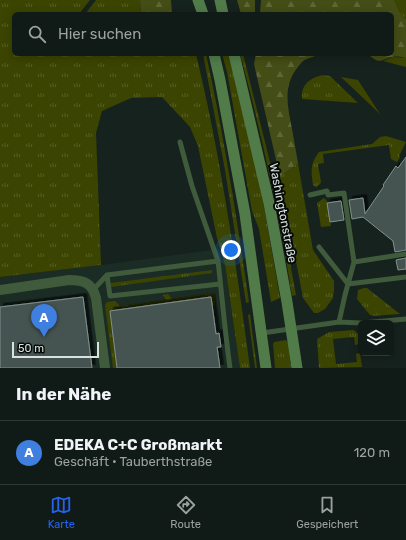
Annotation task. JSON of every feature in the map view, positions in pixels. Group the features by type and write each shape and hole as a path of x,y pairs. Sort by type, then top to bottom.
{"main road":[{"path":"198,0 202,12"},
{"path":"220,0 223,12"},
{"path":"214,56 245,214 266,368"},
{"name":"Washingtonstraße","path":"235,56 269,203 297,368"}],"street":[{"path":"0,290 78,280 87,283 102,295 105,368"}],"lane":[{"path":"180,142 192,186 218,260 230,368"},
{"path":"310,194 327,191 328,196 344,193 354,262 340,322"},
{"path":"319,247 348,284"},
{"path":"354,262 406,254"},
{"path":"107,275 218,260"},
{"path":"102,295 107,275"},
{"path":"102,295 107,275"},
{"path":"348,284 406,277"},
{"path":"102,295 220,284"},
{"path":"394,320 406,319"},
{"path":"262,333 340,322 358,323"}],"shaded area":[{"path":"219,249 225,265 240,368 0,368 0,277"}],"green space":[{"path":"0,0 90,0 81,12 12,12 12,56 196,56 220,171 250,368 240,368 225,265 217,238 198,146 190,127 162,97 131,98 102,111 96,133 101,265 0,277"},
{"path":"96,0 140,0 141,12 87,12"},
{"path":"140,0 171,0 172,12 141,12"},
{"path":"237,0 255,0 255,12 240,12"},
{"path":"261,0 394,0 402,17 406,19 406,58 394,57 378,61 371,56 394,56 394,12 260,12"},
{"path":"394,0 406,0 406,19 402,17"},
{"path":"203,56 206,56 230,178 249,302 246,303 225,170"},
{"path":"223,56 229,56 262,195 280,298 271,302 259,229 252,211 227,72"},
{"path":"241,56 244,56 271,166 296,295 292,296 269,174 256,114"},
{"path":"256,56 317,56 302,62 293,74 288,89 289,113 298,163 280,177 254,64"},
{"path":"393,57 406,58 406,67 383,61"},
{"path":"323,75 330,76 358,103 302,99 304,86 310,80"},
{"path":"341,77 358,80 380,114"},
{"path":"386,136 406,142 397,162 391,159 389,145 323,154 324,163 318,164 321,182 316,187 313,185 312,167 319,152 372,144 380,137"},
{"path":"298,163 313,250 334,281 333,298 325,309 318,313 314,313 303,298 280,177"},
{"path":"324,198 327,201 331,226 321,227 317,203"},
{"path":"212,270 212,273 111,287 111,283"},
{"path":"367,288 400,314 370,315 357,299 358,290"},
{"path":"215,293 215,306 212,306 210,297 110,311 117,368 113,368 105,305 107,302 115,301 120,306 166,300 163,295 168,294 172,299"},
{"path":"250,314 257,368 255,368 248,315"},
{"path":"354,330 358,334 358,344 355,345 354,337 333,339 336,364 357,362 356,354 358,354 358,356 360,356 362,367 319,368 317,339 329,332"},
{"path":"286,340 288,343 291,368 275,368 273,344 274,342"}],"building":[{"path":"406,157 406,250 395,252 393,241 363,217 352,219 349,200 363,198 365,214 396,166 398,168"},
{"path":"341,201 344,220 330,222 327,203"},
{"path":"406,258 406,269 398,270 396,260"},
{"path":"83,297 92,368 0,368 0,307"},
{"path":"211,297 216,334 219,333 221,347 217,347 220,368 117,368 110,311"}],"place":[{"name":"EDEKA C+C Großmarkt","path":"44,337"}]}
